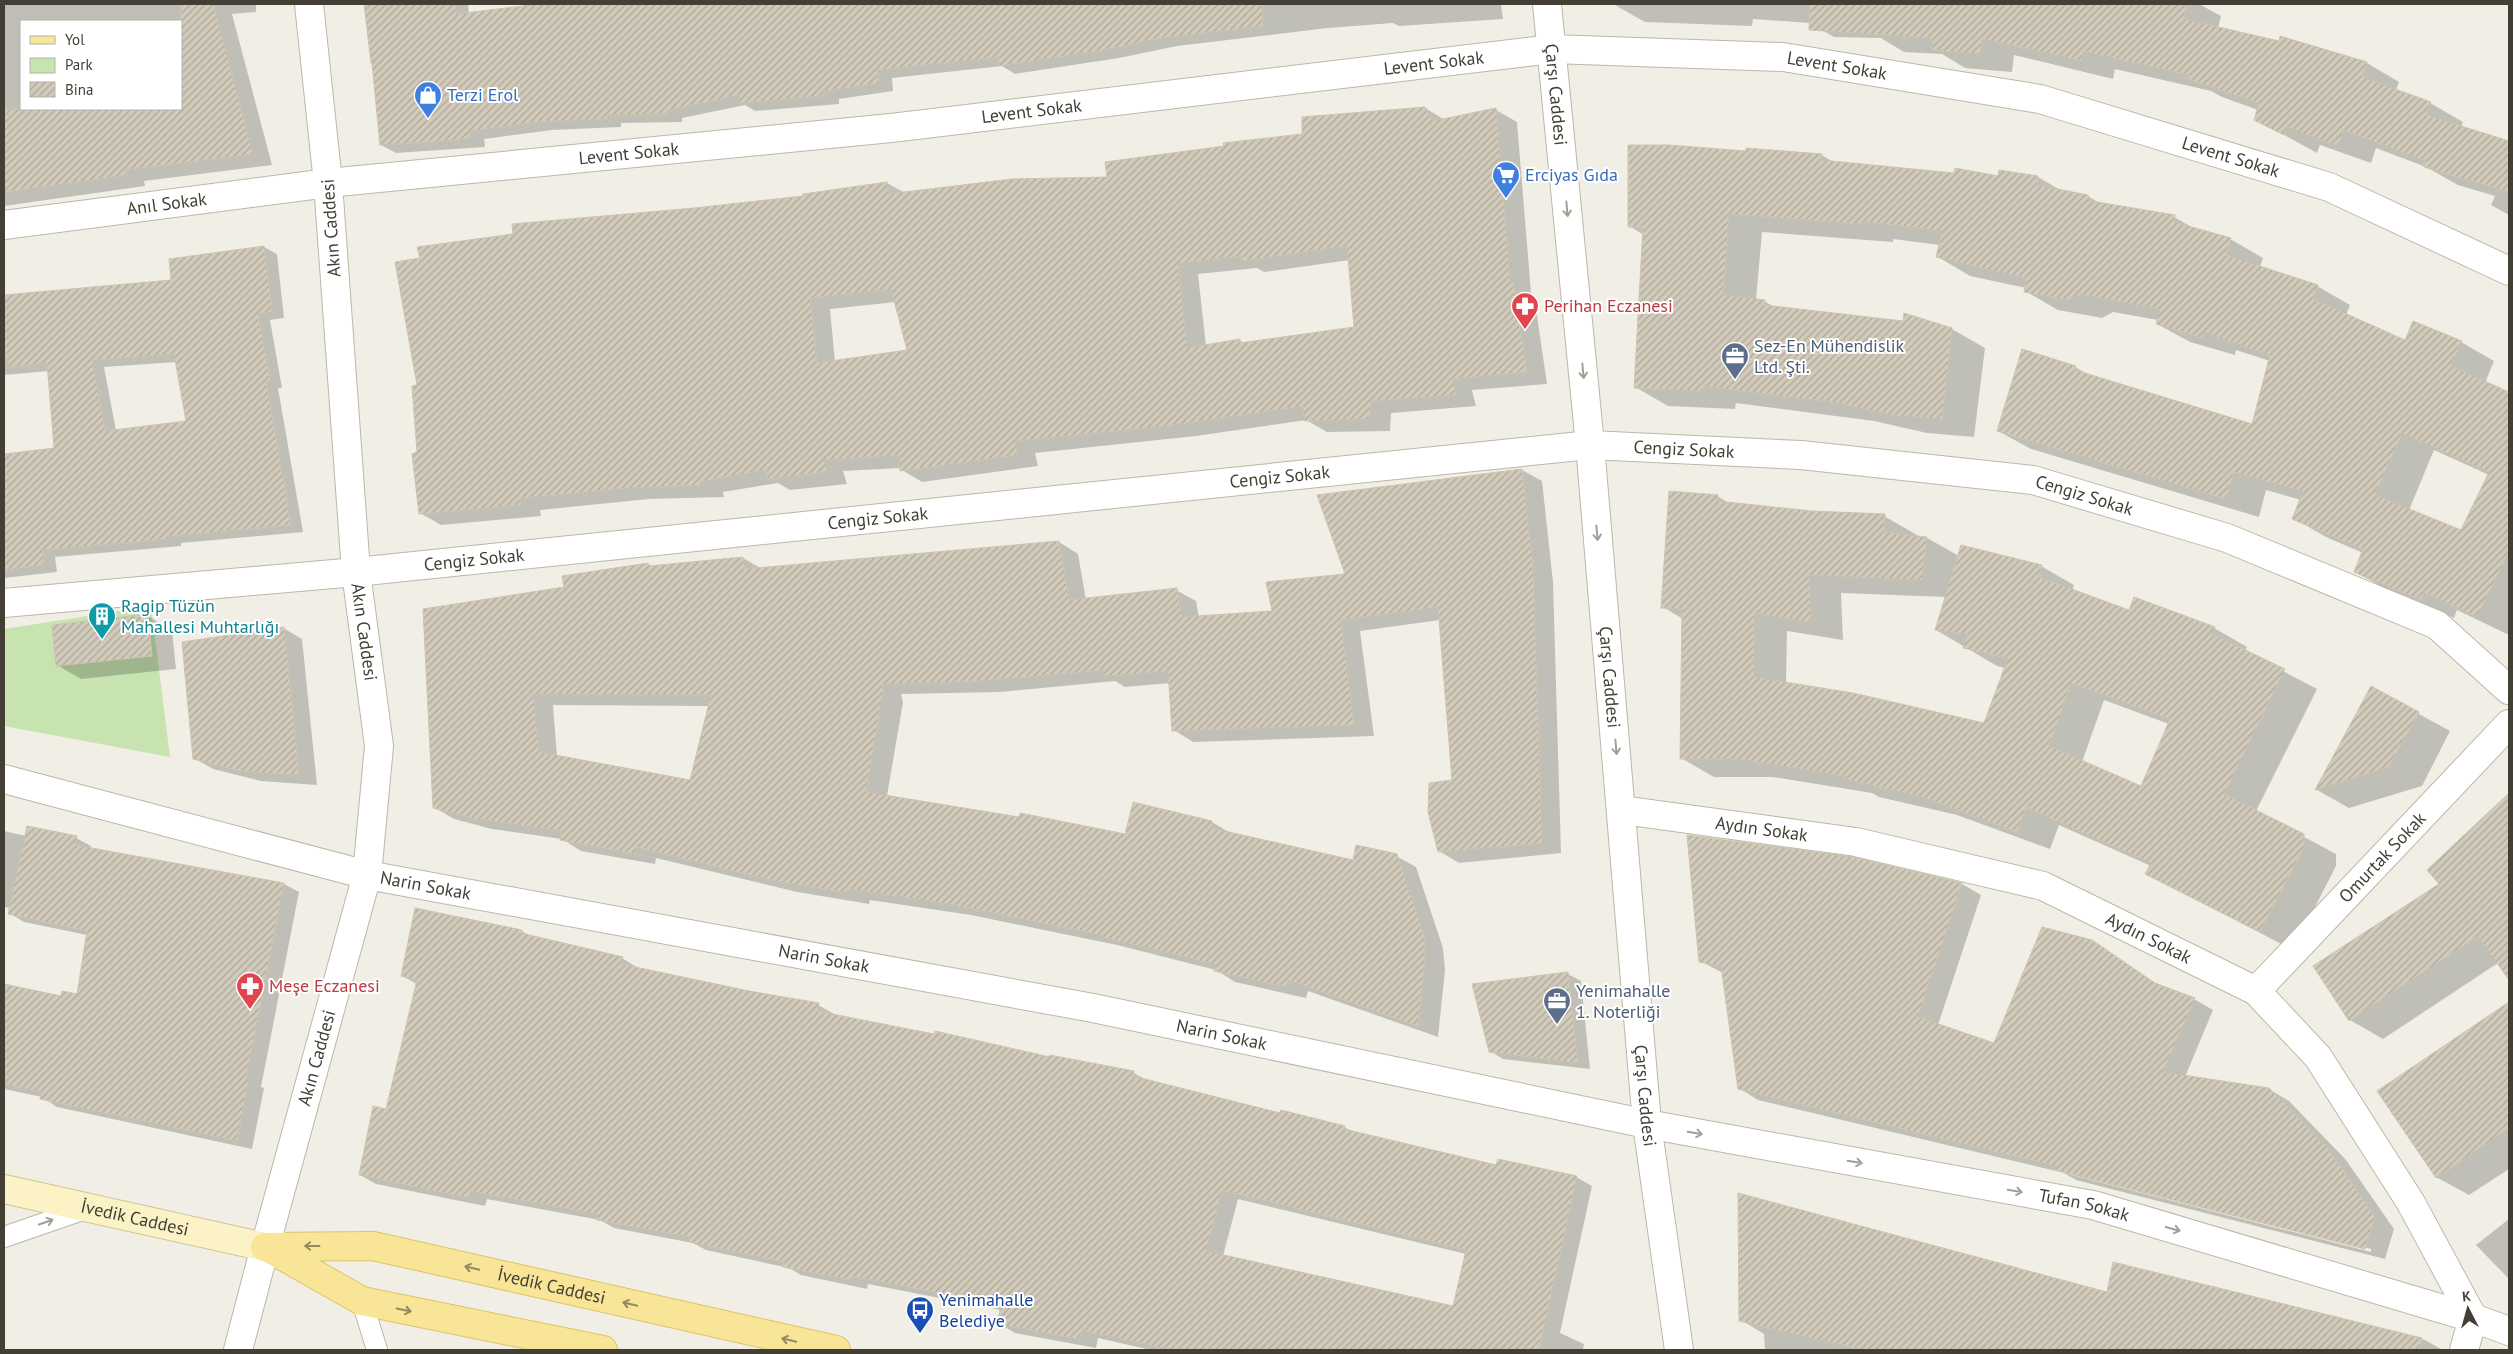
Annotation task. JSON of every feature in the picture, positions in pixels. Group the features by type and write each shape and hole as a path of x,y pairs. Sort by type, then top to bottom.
{"main road":[{"name":"İvedik Caddesi","path":"4,1189 266,1247 373,1246 836,1350"},
{"name":"İvedik Caddesi","path":"266,1247 362,1301 603,1350"}],"street":[{"name":"Akın Caddesi","path":"238,1350 367,875 379,746 356,572 328,183 309,4"},
{"name":"Çarşı Caddesi","path":"1547,4 1590,445 1647,1124 1679,1350"},
{"name":"Levent Sokak","path":"328,183 891,128 1552,49 1783,57 2040,98 2329,187 2509,271"},
{"name":"Anıl Sokak","path":"4,225 328,183"},
{"name":"Cengiz Sokak","path":"4,603 356,572 1590,445 1801,455 2033,480 2227,538 2437,625 2509,690"},
{"name":"Omurtak Sokak","path":"2256,991 2509,724"},
{"name":"Narin Sokak","path":"4,779 367,875 1092,1008 1647,1124"},
{"name":"Aydın Sokak","path":"1622,810 1856,842 2044,886 2256,991 2318,1057 2411,1203 2473,1318"},
{"name":"Tufan Sokak","path":"1647,1124 2092,1205 2473,1318 2509,1331"},
{"path":"2464,1350 2473,1318"}],"lane":[{"path":"4,1237 88,1208"},
{"path":"362,1301 377,1350"}],"green space":[{"path":"151,606 170,757 4,726 4,629"}],"building":[{"path":"181,4 213,4 253,154 125,170 126,175 4,192 4,109 182,110"},
{"path":"364,4 455,4 456,14 539,4 1262,4 1263,26 1161,38 1104,50 999,66 999,57 877,70 879,83 824,91 824,96 739,103 739,95 668,110 668,114 606,115 607,119 536,122 470,131 470,139 380,145"},
{"path":"1810,4 2187,4 2184,19 2279,41 2280,36 2367,62 2362,77 2431,102 2426,115 2509,141 2509,192 2424,167 2426,161 2343,130 2338,146 2287,127 2284,135 2254,120 2259,103 2188,79 2189,75 2083,51 2081,61 1982,38 1980,54 1932,50 1933,38 1809,30"},
{"path":"1425,107 1433,121 1496,108 1510,282 1513,282 1527,372 1452,379 1456,395 1371,401 1369,419 1305,421 1303,406 1174,425 1015,441 1018,455 900,471 899,455 824,460 827,472 768,479 766,470 703,481 703,485 627,488 520,498 521,505 419,514 412,454 417,452 412,386 417,385 395,262 420,258 417,247 513,234 512,224 694,208 803,196 803,194 887,182 888,194 1012,179 1107,177 1105,162 1224,146 1223,143 1302,134 1302,117","holes":["1347,246 1354,327 1240,343 1240,339 1187,348 1178,263 1242,256 1243,261","891,289 907,350 817,363 810,298"]},
{"path":"1628,145 1669,145 1746,151 1746,148 1822,154 1821,160 1954,173 1955,168 1998,176 1999,170 2038,176 2037,185 2088,195 2091,201 2175,215 2174,222 2231,238 2226,255 2318,285 2313,299 2405,340 2413,321 2462,341 2451,366 2509,392 2509,551 2477,617 2424,592 2421,600 2354,572 2363,549 2292,519 2303,491 2234,472 2226,499 1997,431 2022,349 2076,366 2075,370 2252,424 2270,355 2204,332 2202,338 2156,324 2160,309 2080,294 2068,300 2024,292 2026,278 1936,257 1942,231 1861,221 1861,224 1729,214 1723,295 1765,300 1764,305 1903,321 1904,313 1952,328 1942,419 1893,415 1840,403 1704,386 1703,391 1634,388 1643,227 1628,227","holes":["2402,433 2489,472 2461,530 2375,495"]},
{"path":"264,246 272,311 258,314 270,381 266,381 291,525 169,536 169,539 43,550 44,565 4,570 4,454 54,448 47,363 8,367 4,348 4,295 171,280 169,259","holes":["174,354 186,421 105,431 92,360"]},
{"path":"1522,469 1533,570 1542,843 1438,852 1428,812 1429,783 1452,780 1438,607 1341,620 1354,725 1172,731 1168,671 1104,676 1104,670 978,681 882,684 883,690 866,792 1019,817 1020,813 1125,834 1133,802 1212,821 1211,828 1353,860 1356,845 1397,854 1424,936 1425,958 1418,1026 1288,980 1286,987 1214,971 1216,964 1101,937 1102,935 950,904 850,889 849,893 776,881 637,847 635,854 560,840 562,831 471,818 433,808 423,609 564,587 562,576 648,563 649,566 743,557 744,569 1059,541 1069,600 1177,588 1182,617 1272,611 1266,582 1345,574 1317,495","holes":["533,694 711,695 690,780 539,752"]},
{"path":"1669,491 1718,495 1717,501 1812,511 1885,514 1884,532 1927,537 1922,580 1809,575 1811,622 1754,613 1754,677 1853,693 1984,723 2008,658 1963,648 1968,634 1935,630 1961,545 2042,565 2039,577 2129,610 2134,597 2215,627 2212,634 2285,669 2224,794 2304,834 2304,847 2260,932 2145,874 2151,863 2026,807 2017,832 1923,797 1845,779 1845,776 1740,759 1680,759 1682,609 1661,608","holes":["2071,683 2170,719 2141,786 2049,746"]},
{"name":"Ragip Tüzün Mahallesi Muhtarlığı","path":"148,614 152,656 56,666 52,625"},
{"path":"284,627 299,775 241,771 193,759 182,642"},
{"path":"2371,686 2419,712 2389,767 2315,790"},
{"path":"2509,793 2509,980 2478,936 2349,1021 2313,966 2439,884 2427,870"},
{"path":"27,826 77,836 75,845 284,883 246,1078 249,1078 237,1141 40,1099 42,1092 4,1084 4,984 61,996 62,991 77,994 87,931 8,914"},
{"path":"1687,835 1853,857 1962,883 1918,1017 1994,1043 2042,927 2092,940 2155,983 2195,998 2163,1072 2269,1088 2327,1147 2375,1217 2365,1249 2055,1170 2056,1166 1738,1089 1721,966 1699,962"},
{"path":"415,908 522,930 521,933 623,957 621,964 749,991 819,1003 817,1011 934,1034 935,1031 1050,1057 1050,1055 1134,1071 1133,1076 1280,1113 1281,1110 1345,1126 1344,1129 1496,1165 1498,1159 1577,1176 1539,1350 1172,1350 1082,1330 1080,1339 997,1324 1001,1305 852,1276 851,1280 783,1267 784,1262 689,1242 690,1237 597,1220 598,1214 470,1191 469,1198 359,1175 373,1106 386,1109 417,980 401,976","holes":["1222,1190 1466,1250 1453,1306 1206,1251"]},
{"path":"1568,972 1578,1063 1489,1052 1472,984"},
{"path":"2509,1002 2509,1128 2436,1178 2377,1091"},
{"path":"1738,1193 2107,1292 2113,1262 2422,1338 2420,1350 1864,1350 1739,1321"}],"place":[{"name":"Terzi Erol","path":"428,119"},
{"name":"Erciyas Gıda","path":"1506,199"},
{"name":"Perihan Eczanesi","path":"1525,330"},
{"name":"Sez-En Mühendislik Ltd. Şti.","path":"1735,380"},
{"name":"Ragip Tüzün Mahallesi Muhtarlığı","path":"102,640"},
{"name":"Meşe Eczanesi","path":"250,1010"},
{"name":"Yenimahalle 1. Noterliği","path":"1557,1025"},
{"name":"Yenimahalle Belediye","path":"920,1334"}]}
